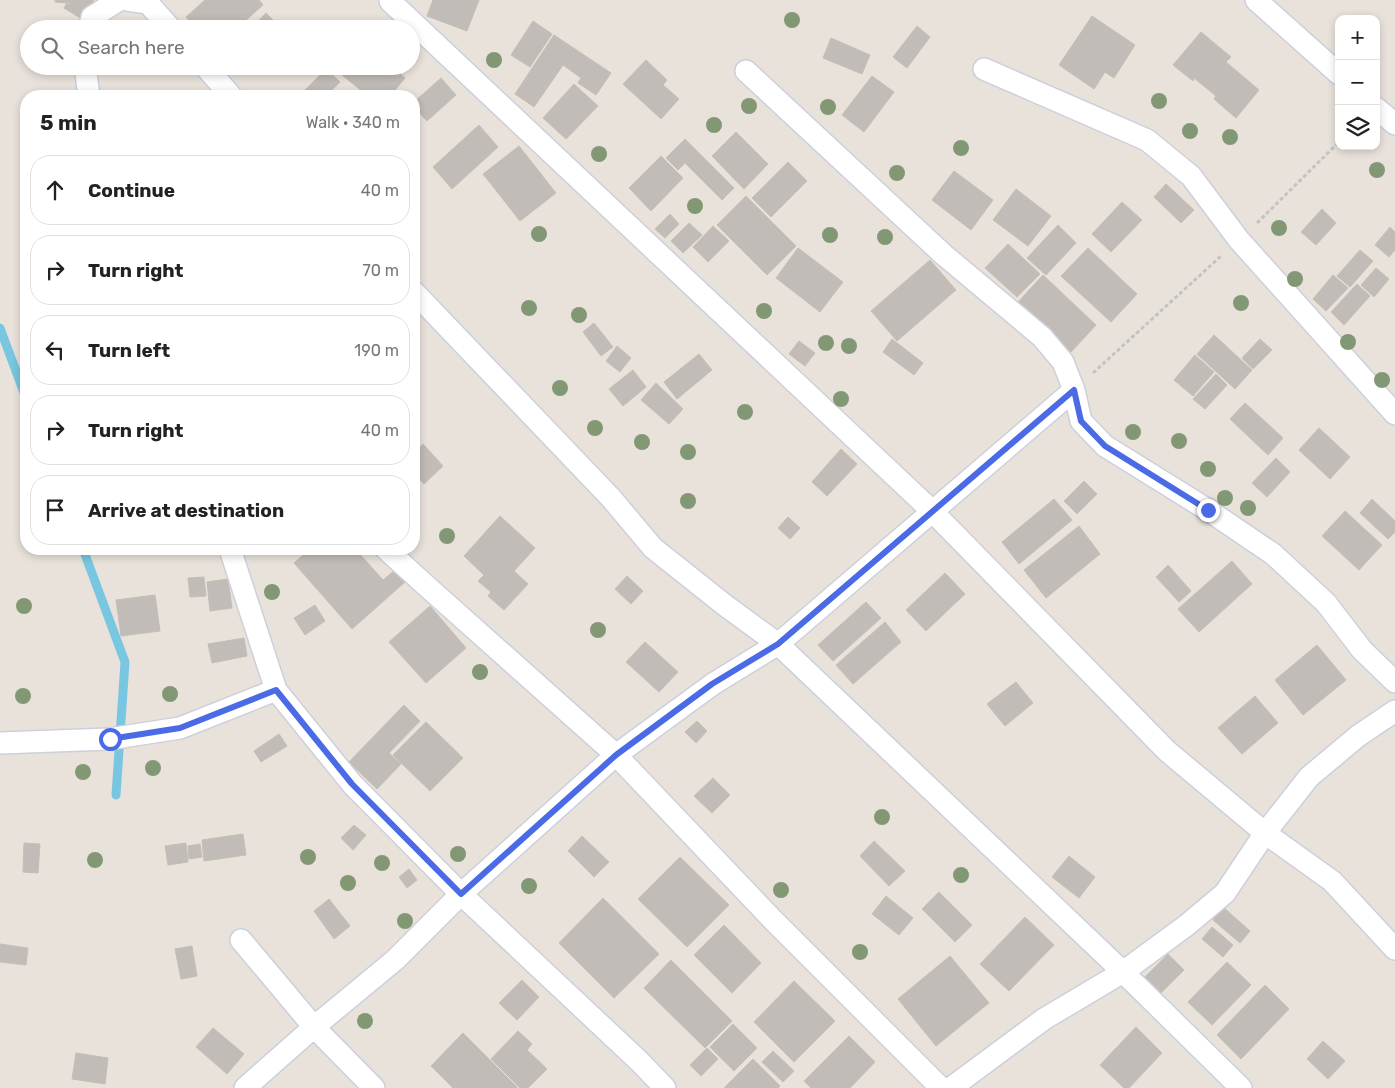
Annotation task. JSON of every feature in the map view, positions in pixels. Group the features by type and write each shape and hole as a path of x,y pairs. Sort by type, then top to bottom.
{"street":[{"path":"91,20 92,17 118,0"},
{"path":"127,0 148,3 163,20"},
{"path":"1256,0 1335,70"},
{"path":"390,1 410,20"},
{"path":"420,29 932,511 1167,751 1265,833 1332,881 1395,950"},
{"path":"984,69 1147,140 1190,176 1239,240 1395,414"},
{"path":"746,71 944,255 1042,338 1062,362 1074,390 1081,421 1105,446 1208,510 1273,554 1326,603 1362,650 1395,682"},
{"path":"86,75 87,90"},
{"path":"213,75 226,90"},
{"path":"1380,111 1395,124"},
{"path":"420,298 611,498 652,548 778,644 1123,972 1241,1088"},
{"path":"245,1088 314,1027 395,960 461,894 616,755 712,684 778,644 1074,390"},
{"path":"232,555 276,690 352,784 461,894 639,1061 665,1088"},
{"path":"393,555 616,755 772,919 941,1088"},
{"path":"0,743 110,739 180,728 276,690"},
{"path":"952,1088 1044,1019 1123,972 1187,925 1225,893 1265,833 1309,777 1358,736 1395,711"},
{"path":"241,940 314,1027 374,1088"}],"path":[{"path":"1074,390 1239,240 1335,146"}],"building":[{"path":"55,0 80,0 79,4 55,2"},
{"path":"69,0 94,0 82,19 64,8"},
{"path":"205,0 259,0 263,5 246,20 188,20 186,17"},
{"path":"433,0 479,0 467,31 427,16"},
{"path":"266,13 273,20 259,20"},
{"path":"1092,16 1135,45 1114,78 1105,72 1094,89 1059,65"},
{"path":"533,21 552,34 530,67 511,55"},
{"path":"917,26 930,37 907,68 893,57"},
{"path":"1201,32 1231,57 1226,62 1259,90 1236,118 1214,99 1216,96 1194,78 1193,81 1173,65"},
{"path":"554,35 611,73 596,95 578,83 581,78 563,65 534,107 515,94"},
{"path":"831,38 870,55 862,74 823,58"},
{"path":"646,60 667,80 663,85 679,99 661,119 623,84"},
{"path":"320,75 332,75 340,82 332,90 305,90"},
{"path":"342,75 401,75 405,78 395,90 361,90"},
{"path":"872,76 894,92 864,132 842,115"},
{"path":"441,78 456,95 427,121 420,113 420,97"},
{"path":"574,84 598,106 566,139 543,118"},
{"path":"479,125 498,147 452,189 433,167"},
{"path":"736,132 768,164 744,189 712,156"},
{"path":"685,139 734,188 722,200 685,163 678,170 666,158"},
{"path":"519,146 556,193 520,221 483,174"},
{"path":"661,156 683,178 651,211 629,188"},
{"path":"788,162 807,181 771,217 752,198"},
{"path":"954,171 993,200 971,230 932,200"},
{"path":"1166,184 1194,210 1181,223 1154,197"},
{"path":"1016,189 1051,216 1028,246 993,220"},
{"path":"746,196 796,246 767,275 717,225"},
{"path":"1122,202 1142,220 1111,252 1092,234"},
{"path":"1322,209 1336,223 1316,245 1301,232"},
{"path":"670,214 679,224 665,238 655,229"},
{"path":"689,223 702,235 683,253 671,241"},
{"path":"1058,225 1076,243 1046,275 1027,258"},
{"path":"713,226 729,241 708,262 693,247"},
{"path":"1390,227 1395,232 1395,250 1389,257 1375,245"},
{"path":"1008,244 1040,274 1017,297 985,268"},
{"path":"798,248 843,282 820,312 776,278"},
{"path":"1088,248 1137,294 1111,322 1061,276"},
{"path":"1360,250 1373,261 1350,287 1337,276"},
{"path":"930,260 956,290 897,341 871,311"},
{"path":"1376,268 1389,279 1374,297 1361,285"},
{"path":"1043,275 1096,325 1071,352 1018,302"},
{"path":"1333,275 1348,288 1326,311 1313,299"},
{"path":"1357,284 1370,296 1344,325 1331,312"},
{"path":"594,323 613,347 601,356 583,332"},
{"path":"1214,335 1252,370 1235,389 1197,354"},
{"path":"892,339 923,363 914,375 883,352"},
{"path":"1260,339 1272,350 1253,369 1242,358"},
{"path":"799,341 815,353 805,366 789,354"},
{"path":"617,346 631,358 620,372 606,361"},
{"path":"699,354 712,370 677,399 664,382"},
{"path":"1195,355 1214,372 1193,396 1174,380"},
{"path":"633,370 646,387 623,406 609,389"},
{"path":"1216,374 1227,385 1205,409 1193,399"},
{"path":"656,383 683,409 669,424 641,400"},
{"path":"1245,403 1283,438 1268,455 1230,419"},
{"path":"1319,428 1350,457 1330,479 1299,450"},
{"path":"423,444 443,466 424,484 420,480 420,447"},
{"path":"841,449 857,464 827,496 812,482"},
{"path":"1276,458 1290,472 1267,497 1252,483"},
{"path":"1084,481 1097,494 1077,514 1064,501"},
{"path":"1054,499 1072,520 1019,564 1002,542"},
{"path":"1372,499 1395,521 1395,532 1388,539 1360,513"},
{"path":"1345,511 1382,545 1359,570 1322,536"},
{"path":"500,516 535,548 514,571 528,584 504,610 488,596 491,592 478,581 484,575 464,556"},
{"path":"788,517 800,528 790,539 778,528"},
{"path":"1079,526 1100,554 1046,598 1024,570"},
{"path":"303,555 361,555 383,580 395,570 405,582 352,629 294,563"},
{"path":"1232,561 1252,584 1199,632 1178,609"},
{"path":"1168,565 1191,591 1179,602 1156,577"},
{"path":"945,573 965,594 926,631 906,610"},
{"path":"627,576 643,591 631,604 615,589"},
{"path":"204,577 206,596 190,597 188,578"},
{"path":"228,579 232,608 210,611 207,582"},
{"path":"155,595 160,631 121,636 116,600"},
{"path":"866,602 881,618 833,661 818,645"},
{"path":"315,605 325,621 305,635 294,618"},
{"path":"430,606 466,648 426,683 389,642"},
{"path":"885,622 901,642 853,684 836,665"},
{"path":"244,638 247,656 212,663 208,644"},
{"path":"645,642 678,672 659,692 626,662"},
{"path":"1317,645 1346,680 1303,715 1275,680"},
{"path":"1016,682 1033,703 1005,726 987,704"},
{"path":"1255,696 1278,723 1242,754 1218,728"},
{"path":"404,705 420,721 389,753 401,764 377,789 349,762"},
{"path":"697,721 707,731 696,743 685,732"},
{"path":"426,722 463,758 430,791 393,755"},
{"path":"279,734 287,746 261,762 254,751"},
{"path":"713,778 730,795 712,813 694,796"},
{"path":"354,825 366,835 353,850 341,838"},
{"path":"243,834 246,855 204,861 202,840"},
{"path":"582,836 609,862 594,877 568,851"},
{"path":"874,841 905,871 889,886 860,856"},
{"path":"24,843 40,844 38,873 23,872"},
{"path":"186,843 188,862 168,865 165,846"},
{"path":"200,844 202,857 189,859 188,846"},
{"path":"1069,856 1095,877 1079,898 1052,877"},
{"path":"680,857 729,905 687,947 638,899"},
{"path":"409,869 417,880 407,888 399,877"},
{"path":"939,892 972,925 955,942 922,909"},
{"path":"886,896 913,918 899,935 872,914"},
{"path":"603,898 659,954 614,998 559,943"},
{"path":"329,899 350,926 334,939 314,911"},
{"path":"1223,907 1250,931 1240,943 1213,920"},
{"path":"1025,917 1054,945 1009,991 980,964"},
{"path":"724,925 761,963 732,993 694,955"},
{"path":"1212,927 1233,945 1223,957 1202,939"},
{"path":"0,944 28,948 26,965 0,962"},
{"path":"192,946 197,976 181,979 175,949"},
{"path":"1168,954 1184,970 1161,993 1145,977"},
{"path":"950,956 989,1003 936,1046 898,999"},
{"path":"671,960 732,1021 705,1048 644,988"},
{"path":"1227,962 1251,985 1212,1025 1188,1002"},
{"path":"522,980 539,997 517,1020 499,1003"},
{"path":"794,981 835,1021 794,1062 754,1022"},
{"path":"1265,985 1289,1009 1241,1059 1217,1035"},
{"path":"733,1024 757,1048 734,1071 710,1047"},
{"path":"1136,1027 1162,1053 1129,1088 1124,1088 1100,1065"},
{"path":"213,1028 244,1054 227,1074 196,1047"},
{"path":"518,1031 532,1044 527,1050 547,1069 528,1088 520,1088 491,1059"},
{"path":"463,1033 517,1088 453,1088 431,1066"},
{"path":"849,1036 875,1062 850,1088 811,1088 804,1081"},
{"path":"1323,1041 1345,1061 1328,1079 1307,1059"},
{"path":"707,1048 718,1059 701,1076 690,1065"},
{"path":"773,1051 794,1071 783,1082 762,1062"},
{"path":"76,1053 108,1058 105,1084 72,1079"},
{"path":"753,1059 780,1086 778,1088 724,1088"}],"waterway":[{"path":"0,328 20,382"},
{"path":"85,555 125,662 116,795"}],"route":[{"path":"110,739 180,728 276,690 352,784 461,894 616,755 712,684 778,644 1074,390 1081,421 1105,446 1208,510"}]}
